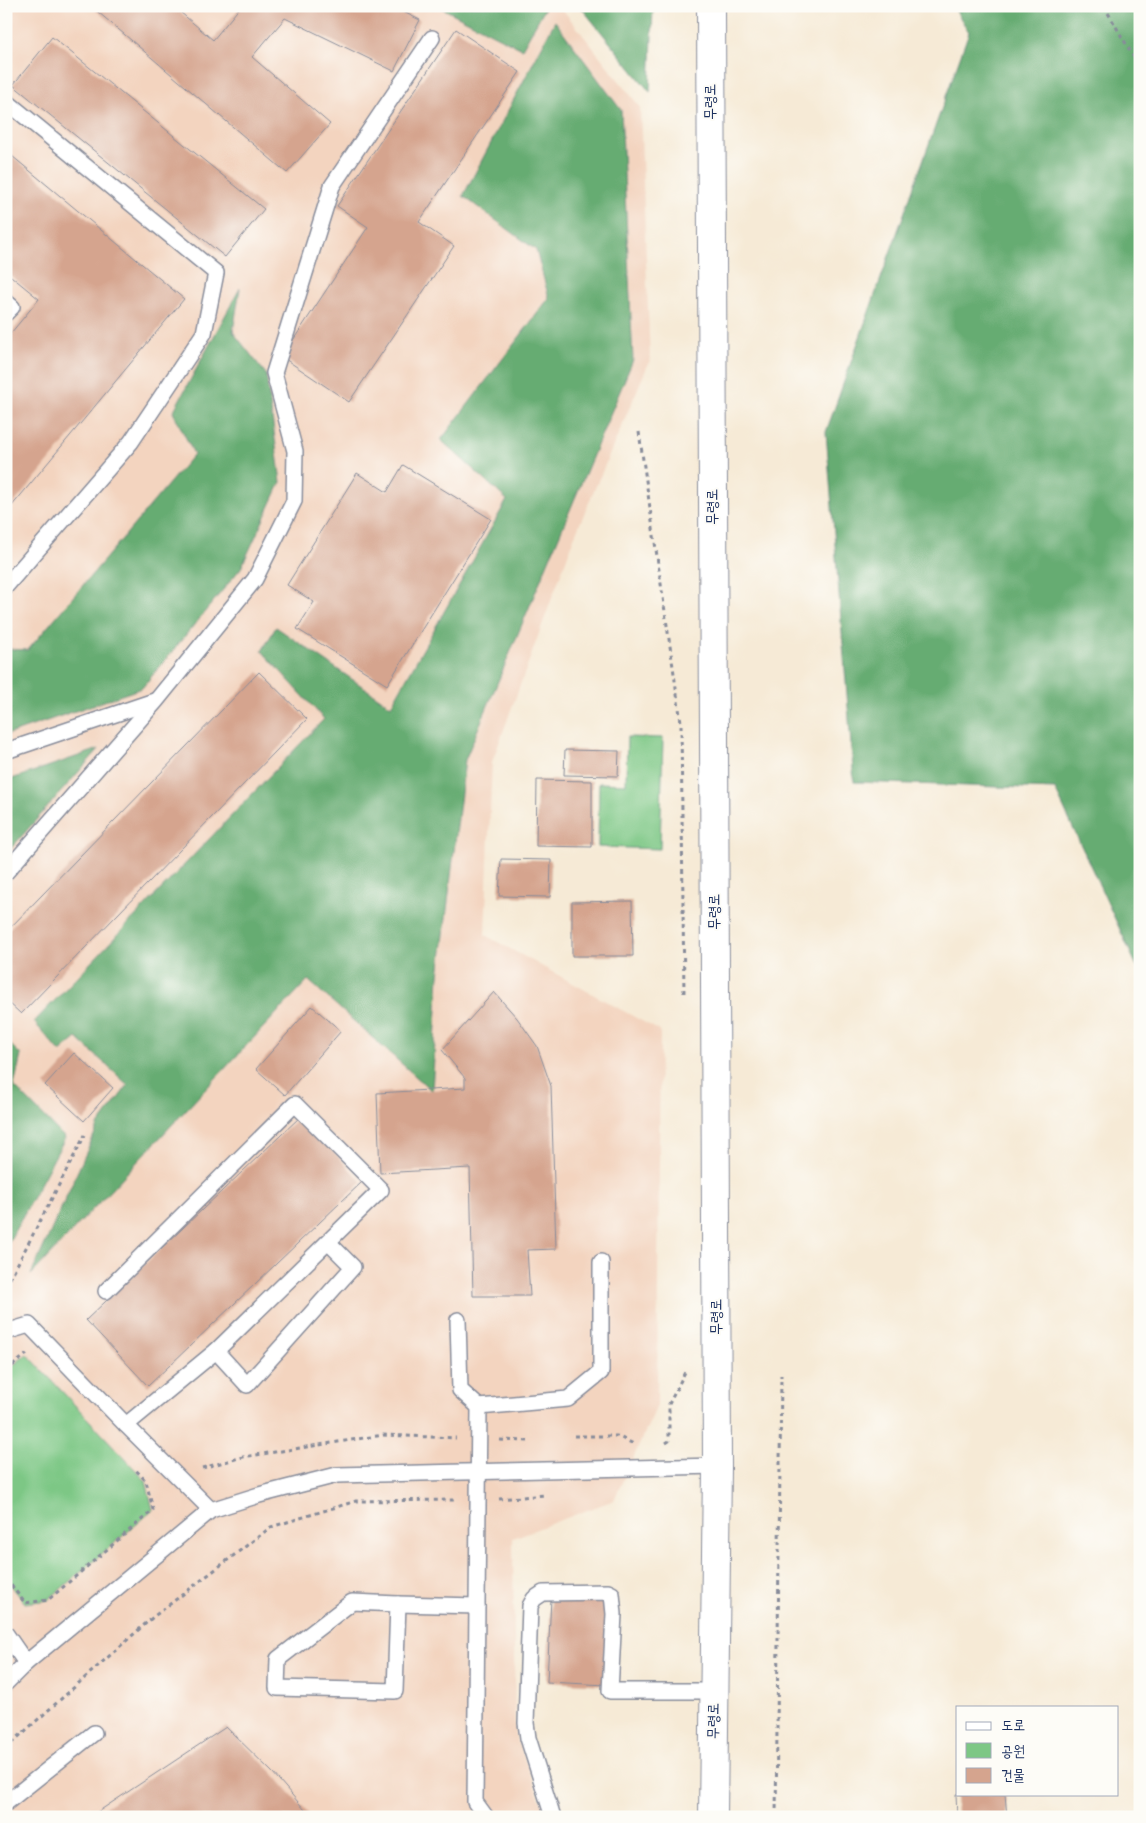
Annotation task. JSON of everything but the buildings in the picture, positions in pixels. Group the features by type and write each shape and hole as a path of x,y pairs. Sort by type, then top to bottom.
{"main road":[{"name":"무령로","path":"711,6 718,1466 713,1817"}],"lane":[{"path":"6,872 156,701 255,579 294,501 295,450 274,373 332,186 432,38"},
{"path":"6,101 216,273 204,332 141,426 130,442 6,586"},
{"path":"6,302 12,307 6,313"},
{"path":"6,751 156,701"},
{"path":"106,1291 295,1104 381,1190 216,1351 126,1425"},
{"path":"216,1351 247,1385 353,1267 328,1242"},
{"path":"458,1320 460,1390 480,1406 568,1399 601,1372 601,1262"},
{"path":"6,1332 29,1326 210,1510"},
{"path":"480,1406 475,1802 486,1817"},
{"path":"6,1682 26,1663 210,1510 337,1475 718,1466"},
{"path":"554,1817 528,1738 526,1723 530,1606 534,1599 543,1593 608,1592 612,1594 614,1614 610,1691 715,1691"},
{"path":"398,1604 395,1691 277,1688 278,1659 352,1602 477,1606"},
{"path":"6,1634 26,1663"},
{"path":"13,1817 6,1805 94,1733"}],"path":[{"path":"1104,6 1140,68"},
{"path":"639,432 681,722 684,1001"},
{"path":"6,1286 85,1135"},
{"path":"662,1445 669,1441 670,1404 687,1369"},
{"path":"776,1817 781,1375"},
{"path":"202,1468 243,1457 383,1435 529,1441"},
{"path":"574,1436 618,1436 641,1448"},
{"path":"6,1579 25,1603 48,1600 153,1510 146,1481"},
{"path":"6,1748 153,1617 271,1527 356,1501 478,1500 552,1495"}],"shaded area":[{"path":"6,6 555,6 563,10 640,107 650,360 575,535 492,762 485,935 660,1031 657,1406 614,1500 513,1538 515,1734 547,1817 6,1817"}],"green space":[{"path":"438,6 546,6 522,49"},
{"path":"580,6 653,6 650,92"},
{"path":"953,6 1140,6 1140,973 1055,789 854,782 826,432 969,32"},
{"path":"555,21 621,110 633,360 465,760 439,976 432,1091 308,980 31,1275 99,1124 128,1085 77,1038 60,1052 34,1022 324,719 262,651 276,627 391,706 507,500 441,440 549,298 536,250 463,196"},
{"path":"240,288 233,332 266,374 281,482 241,568 142,688 6,735 6,649 28,650 194,454 173,412"},
{"path":"627,737 663,738 660,849 598,847 599,783 626,784"},
{"path":"99,749 6,854 6,781"},
{"path":"6,1040 21,1055 14,1086 65,1138 6,1247"},
{"path":"27,1354 146,1481 153,1510 48,1600 25,1603 6,1579 6,1371"}]}
